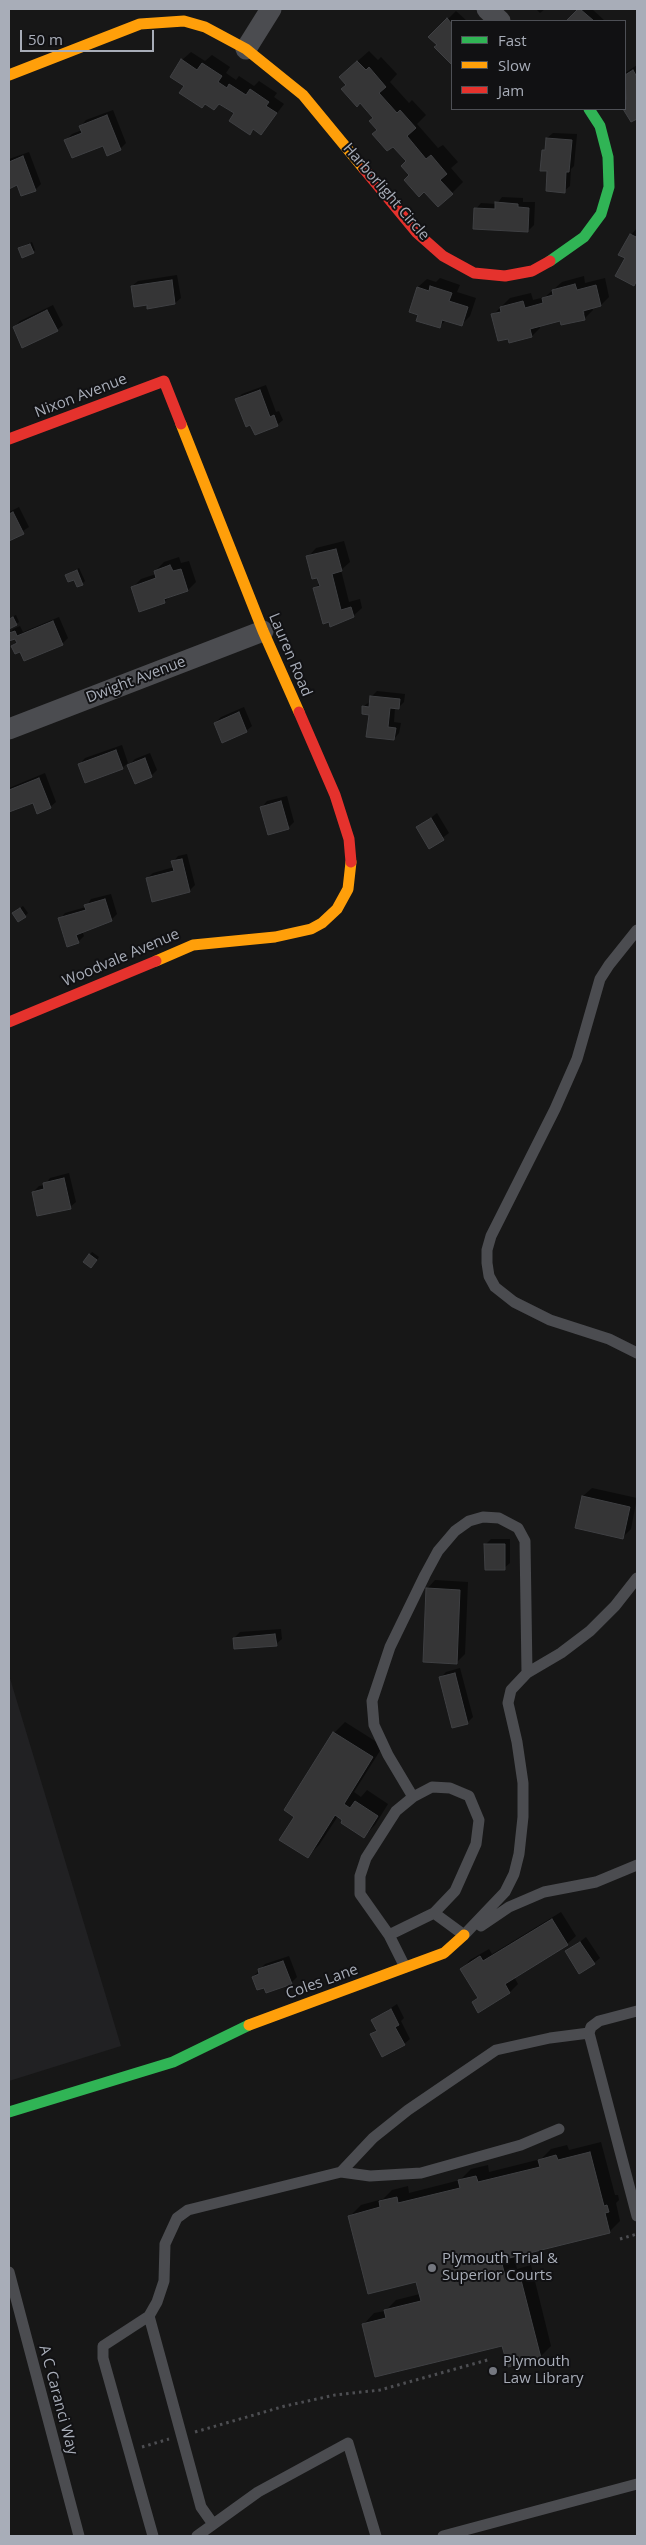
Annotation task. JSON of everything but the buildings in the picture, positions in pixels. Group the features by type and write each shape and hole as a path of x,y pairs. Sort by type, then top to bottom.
{"street":[{"path":"246,49 271,9"},
{"path":"487,9 499,20"},
{"name":"Harborlight Circle","path":"9,75 94,40 140,24 185,15 246,49 304,95 418,233 443,256 474,273 505,276 532,270 558,257 584,237 601,214 609,187 608,156 600,126 590,110"},
{"name":"Nixon Avenue","path":"9,439 164,381"},
{"name":"Lauren Road","path":"164,381 263,631 335,795 352,854 351,879 343,900 330,917 309,930"},
{"name":"Dwight Avenue","path":"9,729 263,631"},
{"name":"Woodvale Avenue","path":"9,1022 193,945 274,937 309,930"},
{"name":"Coles Lane","path":"9,2112 173,2062 239,2028 406,1969 444,1953 464,1935"}],"lane":[{"path":"637,930 608,964 600,979 577,1059 555,1109 491,1236 487,1263 489,1276 495,1287 514,1302 550,1320 609,1339 637,1353"},
{"path":"413,1797 388,1754 374,1725 372,1700 390,1647 438,1551 455,1531 469,1521 483,1517 499,1518 518,1528 525,1541 527,1673"},
{"path":"434,1913 464,1935 505,1892 514,1874 524,1817 523,1783 508,1700 511,1690 527,1673 560,1653 590,1630 615,1606 637,1578"},
{"path":"389,1935 434,1913 455,1891 476,1844 479,1820 470,1796 450,1788 432,1786 413,1797 396,1811 366,1858 360,1876 360,1894 389,1935 406,1969"},
{"name":"Coles Lane","path":"464,1935 509,1907 544,1892 596,1882 637,1864"},
{"path":"637,2011 599,2021 591,2027 590,2033 637,2216"},
{"path":"341,2172 373,2138 408,2110 496,2050 550,2038 590,2033"},
{"path":"153,2536 104,2358 103,2346 149,2316 164,2281 165,2244 177,2218 188,2210 341,2172 370,2176 421,2174 521,2146 559,2129"},
{"name":"A C Caranci Way","path":"9,2272 79,2536"},
{"path":"149,2316 201,2507 214,2524"},
{"path":"197,2536 258,2492 348,2443 376,2536"},
{"path":"443,2536 637,2484"}],"path":[{"path":"620,2239 637,2234"},
{"path":"129,2451 285,2406 335,2395 380,2390 491,2359"}],"shaded area":[{"path":"9,1675 121,2046 9,2081"}],"traffic: fast":[{"path":"550,261 584,237 601,214 609,187 608,157 600,126 590,110"},
{"path":"9,2112 173,2062 249,2025"}],"traffic: slow":[{"path":"9,75 140,24 184,21 205,27 246,49 303,95 364,169"},
{"path":"181,424 263,631 299,712"},
{"path":"156,961 193,945 275,937 311,929 322,923 337,909 348,889 351,862"},
{"path":"249,2025 444,1953 464,1935"}],"traffic: jam":[{"path":"364,169 417,233 443,256 474,273 505,276 532,271 550,261"},
{"path":"9,439 164,381 181,424"},
{"path":"299,712 335,795 349,839 351,862"},
{"path":"9,1022 156,961"}],"place":[{"name":"Plymouth Trial & Superior Courts","path":"432,2268"},
{"name":"Plymouth Law Library","path":"493,2371"}]}
